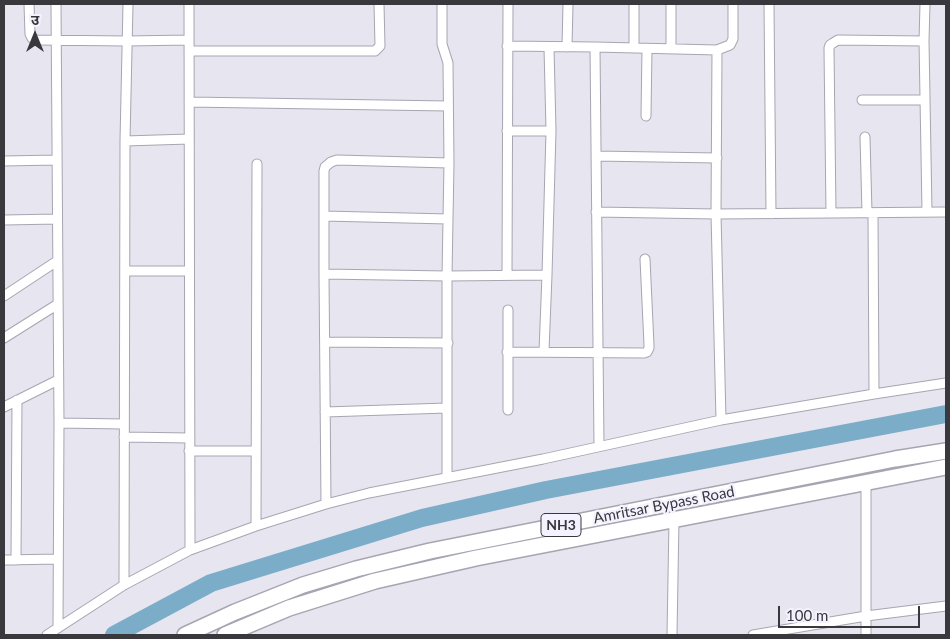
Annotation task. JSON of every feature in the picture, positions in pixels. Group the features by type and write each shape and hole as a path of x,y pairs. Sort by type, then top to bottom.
{"highway":[{"name":"Amritsar Bypass Road","path":"185,635 235,612 303,585 356,569 430,551 876,463 946,451"},
{"name":"Amritsar Bypass Road","path":"225,635 289,608 375,581 476,558 946,467"}],"street":[{"path":"29,4 30,36 36,40 189,40"},
{"path":"56,4 59,423 58,628"},
{"path":"124,585 124,271 128,4"},
{"path":"189,4 190,550"},
{"path":"189,51 376,51 380,46 379,4"},
{"path":"442,4 442,44 448,63 447,477"},
{"path":"507,275 508,4"},
{"path":"567,47 568,4"},
{"path":"634,4 634,48"},
{"path":"671,4 671,49"},
{"path":"508,46 717,50 730,45 733,39 733,4"},
{"path":"769,4 771,214"},
{"path":"926,4 924,40 927,212"},
{"path":"831,213 830,45 838,40 924,40"},
{"path":"544,351 551,131 549,47"},
{"path":"595,47 599,446"},
{"path":"646,116 647,49"},
{"path":"717,50 716,214 721,420"},
{"path":"862,100 925,100"},
{"path":"189,102 448,106"},
{"path":"507,131 551,131"},
{"path":"865,137 870,213 874,394"},
{"path":"125,141 189,139"},
{"path":"596,156 717,158"},
{"path":"4,161 57,160"},
{"path":"326,504 324,342 325,167 336,160 449,163"},
{"path":"256,526 257,164"},
{"path":"596,212 716,214 946,212"},
{"path":"324,216 448,220"},
{"path":"4,220 57,218"},
{"path":"508,352 644,353 648,350 649,345 645,259"},
{"path":"4,296 57,261"},
{"path":"124,271 189,271"},
{"path":"324,274 547,275"},
{"path":"4,338 58,304"},
{"path":"508,310 508,410"},
{"path":"324,342 448,343"},
{"path":"4,407 58,380"},
{"path":"47,635 124,585 190,550 256,526 326,504 369,493 544,459 721,420 946,383"},
{"path":"16,560 17,400"},
{"path":"325,412 447,408"},
{"path":"59,423 124,424"},
{"path":"124,438 190,438"},
{"path":"190,451 256,451"},
{"path":"866,482 866,635"},
{"path":"672,635 674,520"},
{"path":"4,560 58,559"},
{"path":"753,635 866,616 946,606"}],"waterway":[{"path":"114,635 211,583 422,518 546,490 946,414"}]}
